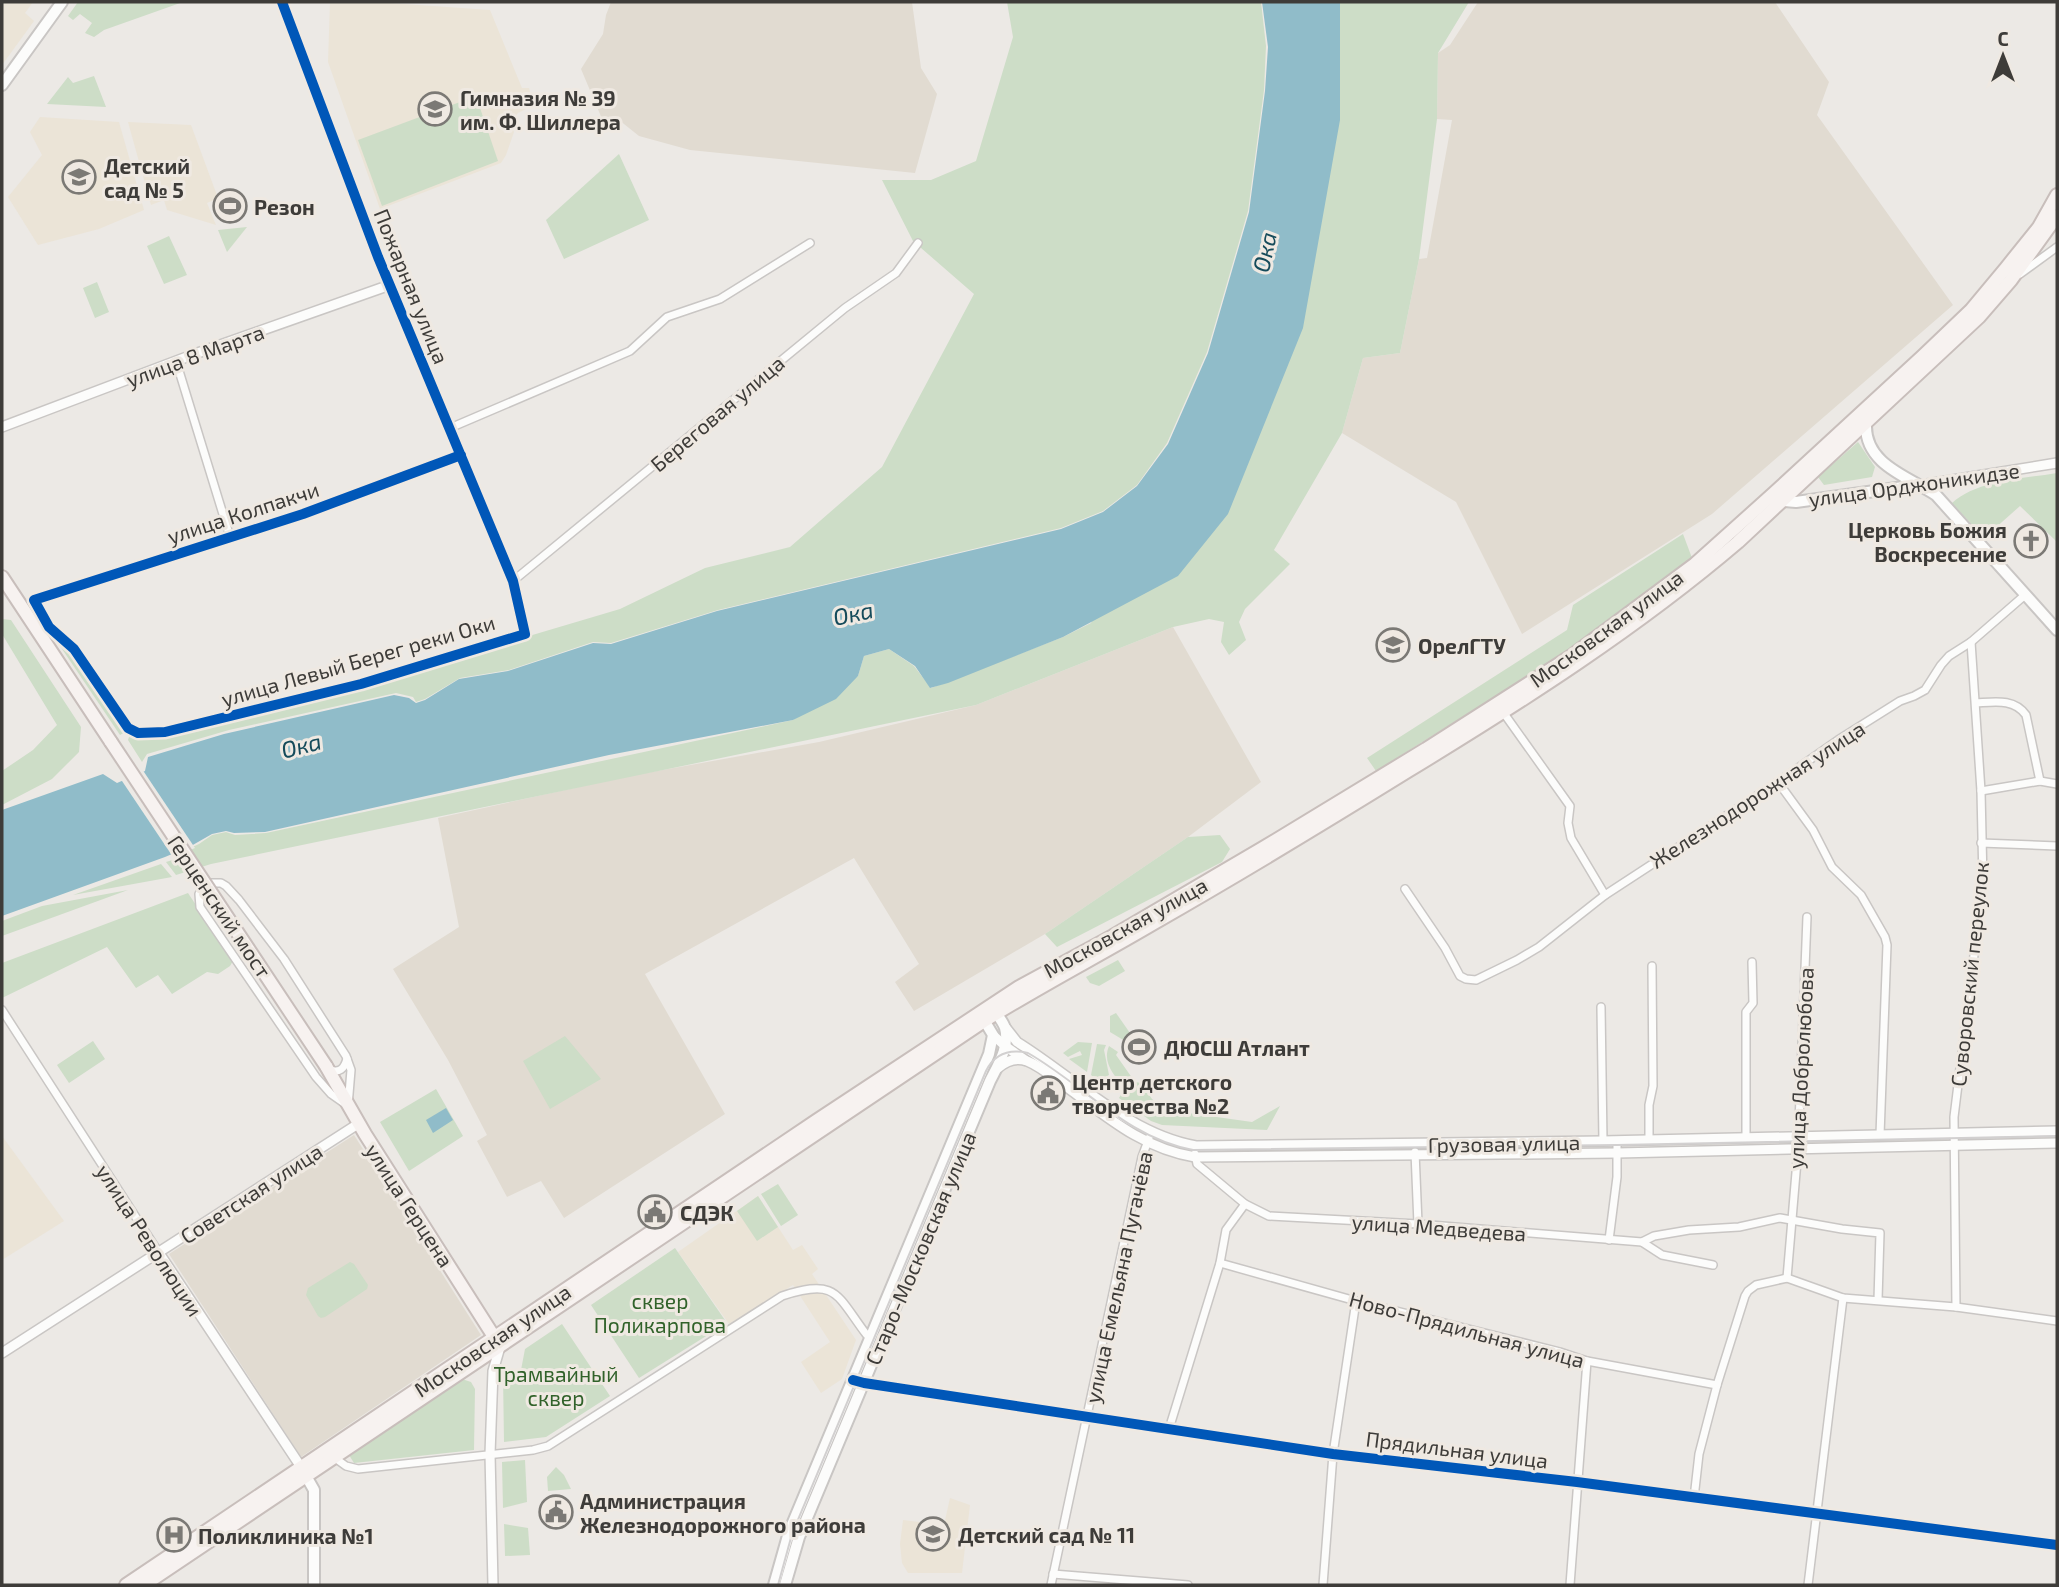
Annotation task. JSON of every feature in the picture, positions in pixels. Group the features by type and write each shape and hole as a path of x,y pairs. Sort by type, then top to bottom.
{"main road":[{"path":"2,85 62,2"},
{"name":"Московская улица","path":"144,1585 304,1472 994,1009 1019,987 1503,712 1648,614 1703,572 1971,310 2039,227 2057,194"},
{"name":"Московская улица","path":"1429,753 1623,619 1813,471 1866,425 1979,317 2011,280 2057,216"},
{"path":"1866,425 1869,443 1884,464 1900,476 1936,495 2057,630"},
{"name":"улица Орджоникидзе","path":"1779,498 1796,502 1920,485"},
{"name":"Герценский мост","path":"2,576 328,1068"},
{"name":"Грузовая улица","path":"994,1009 1005,1027"},
{"path":"774,1585 789,1532 859,1381 870,1338 986,1060 993,1035 982,1017"},
{"name":"Старо-Московская улица","path":"785,1585 799,1537 859,1381 1005,1046 1005,1027"},
{"name":"улица Герцена","path":"328,1068 358,1124 498,1342"},
{"name":"Московская улица","path":"126,1585 304,1472 335,1458 498,1342"},
{"path":"304,1472 314,1490 314,1585"}],"street":[{"name":"Пожарная улица","path":"282,2 373,246 513,581"},
{"path":"450,428 631,351 667,317 720,299 810,243"},
{"name":"Береговая улица","path":"513,581 845,308 896,273 918,243"},
{"path":"2011,280 2057,247"},
{"name":"улица 8 Марта","path":"2,427 176,361 390,285"},
{"path":"176,361 230,537"},
{"name":"улица Колпакчи","path":"149,732 138,733 128,728 74,649 49,627 34,600 303,514 461,455"},
{"name":"улица Орджоникидзе","path":"1920,485 2057,463"},
{"name":"улица Левый Берег реки Оки","path":"149,732 165,732 361,684 525,634 513,581"},
{"name":"Железнодорожная улица","path":"1405,889 1445,948 1460,976 1476,980 1539,947 1605,895 1838,740 1900,701 1925,690 1949,656 1971,642 2025,594"},
{"name":"Суворовский переулок","path":"1955,1307 1953,1146 1983,883 1981,791 1971,642"},
{"path":"1976,703 2004,702 2022,709 2026,715 2040,781"},
{"path":"1503,712 1570,806 1568,823 1571,838 1605,895"},
{"path":"1981,791 2040,781 2057,784"},
{"path":"1777,782 1813,830 1832,867 1861,895 1887,945 1880,1135"},
{"path":"1981,843 2057,846"},
{"path":"221,883 231,890 284,960 347,1058 351,1070 348,1106 331,1094 316,1077 201,907 199,894 206,885 221,883"},
{"name":"улица Добролюбова","path":"1787,1278 1798,1149 1807,917"},
{"path":"1746,1138 1746,1012 1753,1003 1752,962"},
{"path":"1650,1140 1649,1105 1653,1086 1652,966"},
{"path":"1601,1007 1603,1141"},
{"name":"улица Революции","path":"2,1010 251,1395 304,1472"},
{"name":"Грузовая улица","path":"1005,1027 1013,1038 1124,1117 1168,1139 1196,1146 1617,1141 2057,1131"},
{"name":"Грузовая улица","path":"993,1035 1129,1133 1147,1143 1195,1157 1617,1153 2057,1143"},
{"path":"986,1060 1005,1046 1023,1045"},
{"path":"328,1068 339,1072 347,1058"},
{"path":"994,1072 1009,1060 1025,1060"},
{"name":"Советская улица","path":"2,1353 358,1124"},
{"name":"улица Емельяна Пугачёва","path":"1051,1585 1139,1171 1151,1132"},
{"path":"1609,1240 1618,1177 1617,1141"},
{"path":"1415,1144 1418,1224"},
{"path":"1195,1157 1196,1146"},
{"name":"улица Медведева","path":"1195,1157 1197,1164 1245,1204 1275,1217 1418,1224 1642,1242 1662,1255 1713,1265"},
{"path":"1169,1429 1220,1263 1226,1230 1245,1204"},
{"path":"1642,1242 1654,1236 1689,1230 1739,1227 1773,1218 1880,1233 1878,1300"},
{"name":"Ново-Прядильная улица","path":"1220,1263 1587,1361 1717,1385"},
{"path":"1694,1498 1699,1454 1717,1385 1748,1291 1756,1285 1787,1278 1843,1298 1955,1307 2057,1321"},
{"path":"335,1458 352,1468 376,1467 548,1446 782,1296 799,1290 819,1288 835,1293 870,1338"},
{"path":"1808,1585 1843,1298"},
{"path":"1323,1585 1333,1454 1356,1301"},
{"path":"493,1585 491,1454 493,1371 498,1342"},
{"path":"1570,1585 1587,1361"},
{"name":"Прядильная улица","path":"859,1381 1333,1454 1577,1482 2057,1545"},
{"path":"1053,1574 1188,1585"}],"shaded area":[{"path":"2,2 33,2 25,13 34,21 2,65"},
{"name":"Гимназия № 39 им. Ф. Шиллера","path":"330,2 376,2 490,10 522,88 529,88 534,105 518,113 510,123 514,132 501,163 380,209 328,62"},
{"path":"611,2 912,2 921,68 937,94 915,173 690,150 639,136 614,116 605,126 581,69 603,34"},
{"path":"1478,2 1775,2 1829,82 1817,115 1953,305 1712,514 1522,634 1456,502 1342,433 1363,358 1400,353 1419,259 1427,258 1452,120 1437,119 1438,53 1450,45"},
{"name":"Детский сад № 5","path":"40,117 119,122 144,210 99,229 38,245 8,197 42,155 30,132"},
{"path":"128,122 191,125 218,198 207,203 216,225 167,210 164,200 151,205"},
{"path":"1173,627 1261,782 1188,837 1045,934 914,1011 895,982 919,964 854,858 645,974 725,1114 564,1218 541,1181 507,1197 477,1141 487,1135 448,1060 393,969 459,927 438,818 629,776 819,742 976,705"},
{"path":"354,1135 481,1335 301,1457 169,1254"},
{"path":"2,1136 64,1221 2,1260"},
{"path":"758,1196 793,1250 802,1245 818,1269 812,1274 856,1340 842,1379 821,1393 801,1362 830,1342 793,1285 729,1324 678,1252"},
{"name":"Детский сад № 11","path":"950,1498 970,1505 962,1573 908,1573 902,1563 900,1544 903,1520 944,1525"}],"green space":[{"path":"78,2 183,2 104,30 94,37 85,33 92,23 80,14 73,20 68,16"},
{"path":"1007,2 1261,2 1266,46 1264,90 1248,211 1207,352 1167,443 1137,485 1103,511 1061,528 718,610 611,643 593,642 509,670 460,678 416,702 413,697 396,693 229,730 147,754 142,762 128,740 129,737 361,686 620,609 705,568 790,547 882,467 974,294 913,241 882,180 931,180 976,161 1013,37"},
{"path":"1340,2 1469,2 1438,53 1437,119 1419,259 1400,353 1363,358 1342,433 1274,550 1290,564 1245,609 1239,622 1246,640 1229,655 1221,642 1224,622 1209,619 1173,627 976,705 211,864 176,875 166,862 179,858 177,854 212,835 226,832 235,835 266,833 793,720 858,676 864,656 889,649 914,666 931,688 1063,637 1091,623 1340,116"},
{"path":"94,76 106,107 47,104 68,77 73,83"},
{"path":"476,96 498,161 382,206 358,140"},
{"path":"619,154 649,220 564,259 546,220"},
{"path":"247,227 227,252 218,230"},
{"path":"169,236 187,275 164,284 147,246"},
{"path":"97,282 109,312 95,318 83,288"},
{"path":"1858,442 1875,467 1872,477 1824,485 1818,477"},
{"path":"2057,473 2057,542 2020,506 1984,538 1952,503 1975,489 1988,485"},
{"path":"1683,534 1692,558 1574,647 1376,771 1367,758 1567,630 1573,605"},
{"path":"2,619 11,620 81,727 79,752 52,779 2,805 2,771 33,750 57,725 2,634"},
{"path":"50,631 71,649 127,731 120,735"},
{"path":"1220,835 1230,849 1222,862 1057,947 1045,934 1188,837"},
{"path":"161,864 172,877 73,895"},
{"path":"128,890 2,936 2,921 42,906"},
{"path":"188,893 233,961 218,974 207,972 172,994 158,975 136,988 107,947 2,998 2,963"},
{"path":"1118,960 1125,971 1099,986 1090,983 1086,977"},
{"path":"1116,1013 1130,1033 1125,1041 1110,1032 1110,1016"},
{"path":"565,1036 601,1079 550,1109 523,1061"},
{"path":"93,1041 105,1059 69,1083 57,1065"},
{"path":"1078,1042 1092,1043 1087,1072 1069,1059 1082,1055 1080,1051 1068,1057 1063,1053"},
{"path":"1097,1044 1106,1045 1104,1050 1109,1075 1098,1081 1091,1075"},
{"path":"1109,1046 1118,1052 1116,1055 1135,1082 1141,1083 1152,1099 1167,1110 1252,1122 1280,1106 1267,1130 1162,1125 1151,1121 1119,1098 1125,1088 1108,1063"},
{"path":"436,1089 463,1136 409,1171 380,1122"},
{"path":"778,1184 798,1215 781,1226 761,1194"},
{"path":"758,1196 778,1227 757,1241 737,1211"},
{"name":"сквер Поликарпова","path":"675,1248 727,1323 639,1378 591,1305"},
{"path":"350,1262 368,1285 367,1289 321,1318 306,1295 308,1288"},
{"name":"Трамвайный сквер","path":"562,1324 610,1396 546,1437 504,1442 503,1375 521,1370 525,1349"},
{"path":"462,1379 471,1382 475,1389 474,1450 354,1463 349,1455"},
{"path":"525,1460 527,1502 503,1508 502,1462"},
{"path":"556,1467 564,1475 571,1489 548,1491 547,1477"},
{"path":"504,1524 528,1528 530,1555 505,1556"}],"water":[{"name":"Ока","path":"1262,2 1340,2 1340,120 1303,328 1228,514 1178,576 1063,637 948,683 930,688 915,666 889,649 864,656 858,676 836,699 793,720 609,755 265,832 226,831 212,834 165,857 2,916 2,810 103,774 117,783 145,771 148,757 224,734 394,695 409,698 416,703 459,679 508,671 593,643 611,644 717,611 1061,529 1103,512 1137,486 1168,444 1208,353 1249,212 1268,47"},
{"path":"446,1108 453,1120 433,1133 426,1120"}],"pier":[{"path":"142,769 195,848 173,857 120,778"}],"tram line":[{"path":"778,1585 792,1534 986,1071 998,1056 1015,1052 1028,1053 1147,1134 1169,1144 1193,1150 2057,1136"}],"cycle path":[{"path":"282,2 378,257 513,581 525,634 361,684 165,732 138,733 128,728 74,649 49,627 34,600 303,514 461,455"},
{"path":"853,1380 1333,1454 1577,1482 2057,1545"}],"place":[{"name":"Гимназия № 39 им. Ф. Шиллера","path":"435,109"},
{"name":"Детский сад № 5","path":"79,177"},
{"name":"Резон","path":"230,206"},
{"name":"Церковь Божия Воскресение","path":"2031,541"},
{"name":"ОрелГТУ","path":"1393,645"},
{"name":"ДЮСШ Атлант","path":"1139,1047"},
{"name":"Центр детского творчества №2","path":"1048,1093"},
{"name":"СДЭК","path":"655,1212"},
{"name":"Администрация Железнодорожного района","path":"556,1512"},
{"name":"Детский сад № 11","path":"933,1534"},
{"name":"Поликлиника №1","path":"174,1535"}]}
